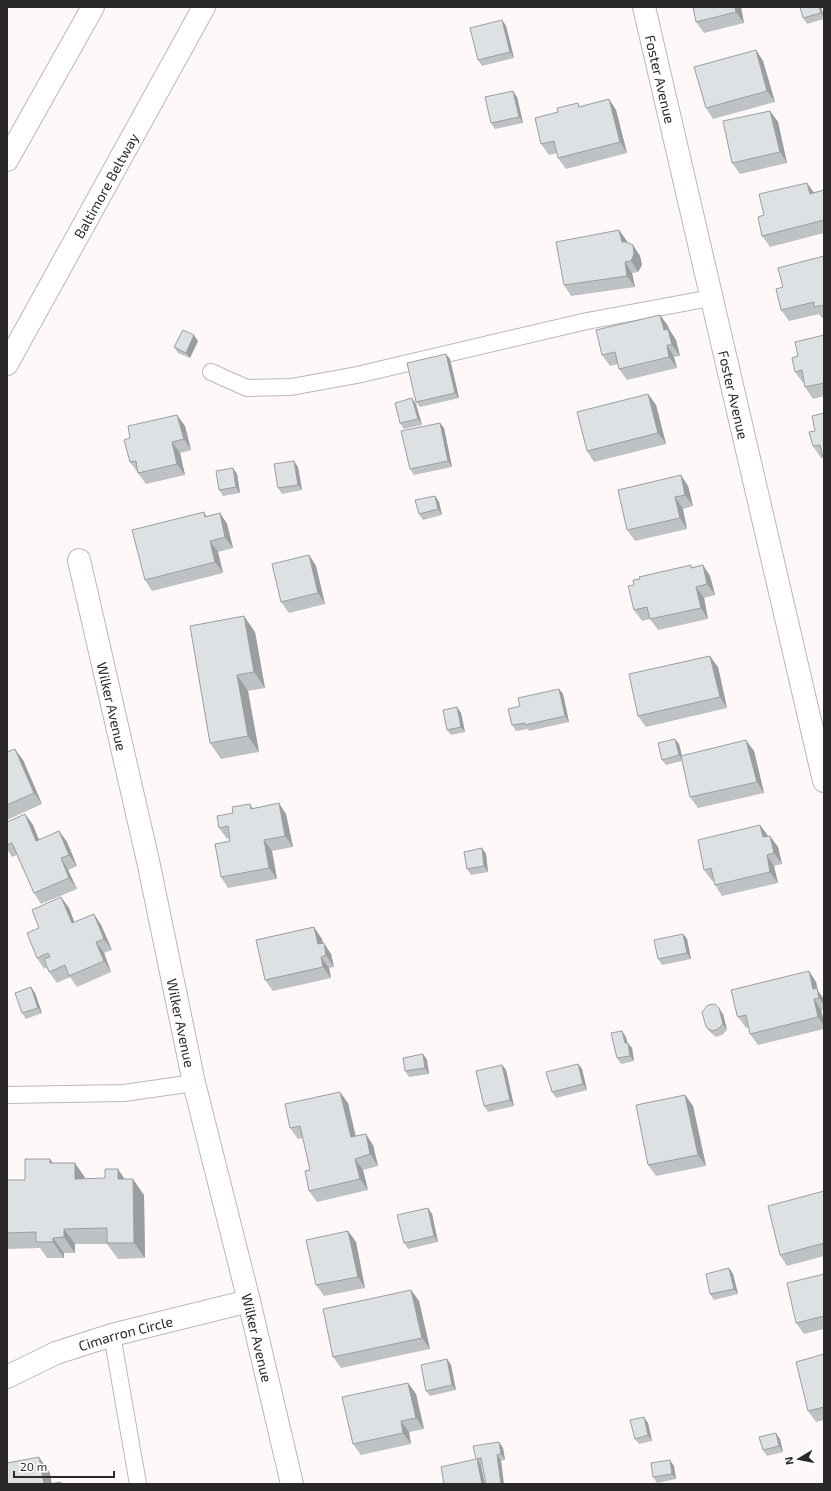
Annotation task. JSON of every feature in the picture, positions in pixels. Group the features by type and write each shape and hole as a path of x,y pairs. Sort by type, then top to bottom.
{"main road":[{"path":"7,160 93,7"},
{"name":"Baltimore Beltway","path":"7,364 204,7"},
{"name":"Foster Avenue","path":"644,7 824,781"},
{"name":"Wilker Avenue","path":"79,560 148,861 194,1083 249,1301 292,1484"},
{"name":"Cimarron Circle","path":"7,1377 56,1353 112,1335 249,1301"}],"lane":[{"path":"211,372 247,388 291,387 357,375 587,321 712,298"},
{"path":"7,1095 124,1093 194,1083"},
{"path":"112,1335 138,1484"}],"building":[{"path":"693,7 735,7 736,12 696,22"},
{"path":"800,7 819,7 821,13 803,18"},
{"path":"502,20 510,52 478,60 470,28"},
{"path":"756,50 767,91 706,108 694,67"},
{"path":"513,91 519,117 491,123 485,97"},
{"path":"609,99 620,142 558,158 554,141 541,144 535,118 558,112 557,108 578,103 579,107"},
{"path":"770,111 780,152 732,163 723,121"},
{"path":"807,183 810,194 824,190 824,220 762,236 758,217 764,215 759,194"},
{"path":"619,230 622,242 633,245 634,254 631,261 625,262 627,276 564,285 556,242"},
{"path":"824,256 824,305 814,307 814,302 781,310 776,289 783,287 778,268"},
{"path":"660,315 664,330 668,329 672,345 667,345 669,357 619,369 615,352 602,355 596,330"},
{"path":"183,330 194,335 186,353 174,347"},
{"path":"824,335 824,383 805,387 802,370 795,372 792,358 798,356 795,342"},
{"path":"446,354 455,393 416,402 407,363"},
{"path":"648,394 658,433 587,451 577,412"},
{"path":"412,398 418,419 400,423 395,403"},
{"path":"824,413 824,461 820,445 813,446 809,432 815,431 812,416"},
{"path":"177,415 184,439 172,442 177,464 138,473 136,461 130,462 124,440 130,438 128,426"},
{"path":"440,423 448,461 410,469 401,431"},
{"path":"294,461 298,485 278,488 274,464"},
{"path":"233,468 236,487 219,490 216,471"},
{"path":"681,475 685,495 675,497 680,518 627,530 618,490"},
{"path":"435,496 438,509 419,514 415,500"},
{"path":"204,512 205,517 220,513 225,537 210,541 215,562 145,580 132,530"},
{"path":"309,555 318,593 281,602 272,564"},
{"path":"691,565 691,568 703,565 707,584 696,587 701,608 650,619 647,607 634,610 628,586 634,585 633,580 640,579 639,577"},
{"path":"244,616 254,672 237,675 248,736 210,743 190,626"},
{"path":"710,656 720,697 638,716 629,674"},
{"path":"559,689 565,716 525,725 525,723 512,725 508,709 520,706 518,698"},
{"path":"457,707 461,727 447,730 443,710"},
{"path":"675,739 679,755 662,760 658,743"},
{"path":"746,740 757,782 690,797 681,756"},
{"path":"15,749 34,793 7,805 7,752"},
{"path":"279,803 285,836 264,840 269,868 221,877 215,844 230,841 228,826 219,828 217,816 233,813 232,807 250,804 251,809"},
{"path":"25,814 36,841 59,831 69,855 61,858 69,878 34,893 12,843 7,845 7,822"},
{"path":"760,825 763,837 770,836 774,853 767,855 770,872 715,885 711,868 704,870 698,840"},
{"path":"482,848 484,866 467,869 464,852"},
{"path":"61,897 72,923 94,914 104,939 96,942 104,961 69,976 65,965 49,972 44,959 50,957 48,953 37,958 27,933 39,928 32,910"},
{"path":"314,927 318,944 324,943 326,955 321,957 323,967 265,980 256,940"},
{"path":"683,934 687,953 658,959 654,940"},
{"path":"809,971 813,989 817,988 819,998 814,999 818,1017 750,1034 746,1015 738,1017 737,1015 731,990"},
{"path":"31,987 38,1008 22,1013 15,993"},
{"path":"715,1004 719,1008 723,1024 718,1029 712,1031 706,1027 702,1012 708,1005"},
{"path":"622,1031 625,1043 628,1043 630,1056 617,1058 611,1033"},
{"path":"423,1054 425,1068 405,1071 403,1058"},
{"path":"578,1064 583,1084 552,1092 546,1072"},
{"path":"502,1065 510,1100 484,1106 476,1071"},
{"path":"340,1092 351,1137 366,1134 370,1154 355,1159 360,1179 309,1191 305,1171 310,1170 300,1126 290,1128 285,1104"},
{"path":"685,1095 698,1155 648,1165 636,1105"},
{"path":"25,1159 50,1159 50,1163 75,1163 75,1179 105,1178 105,1169 118,1169 118,1179 133,1179 134,1243 107,1243 107,1228 64,1229 64,1237 53,1238 53,1242 36,1242 36,1232 7,1233 7,1180 25,1180"},
{"path":"824,1191 824,1243 780,1255 768,1206"},
{"path":"428,1208 434,1236 404,1243 397,1215"},
{"path":"348,1231 358,1277 316,1285 306,1240"},
{"path":"729,1268 734,1289 710,1294 706,1274"},
{"path":"824,1274 824,1316 796,1323 787,1283"},
{"path":"411,1290 422,1338 333,1357 323,1309"},
{"path":"824,1354 824,1407 808,1411 796,1362"},
{"path":"447,1359 452,1385 426,1391 421,1365"},
{"path":"408,1383 416,1418 401,1421 403,1433 353,1444 342,1397"},
{"path":"644,1417 648,1435 635,1439 630,1420"},
{"path":"776,1433 779,1446 763,1450 759,1437"},
{"path":"499,1442 501,1454 497,1455 501,1484 486,1484 481,1458 477,1459 482,1484 444,1484 441,1467 476,1459 473,1446"},
{"path":"39,1457 44,1484 7,1484 7,1463"},
{"path":"670,1460 672,1474 653,1477 651,1463"},
{"path":"61,1482 61,1484 49,1484"}]}
